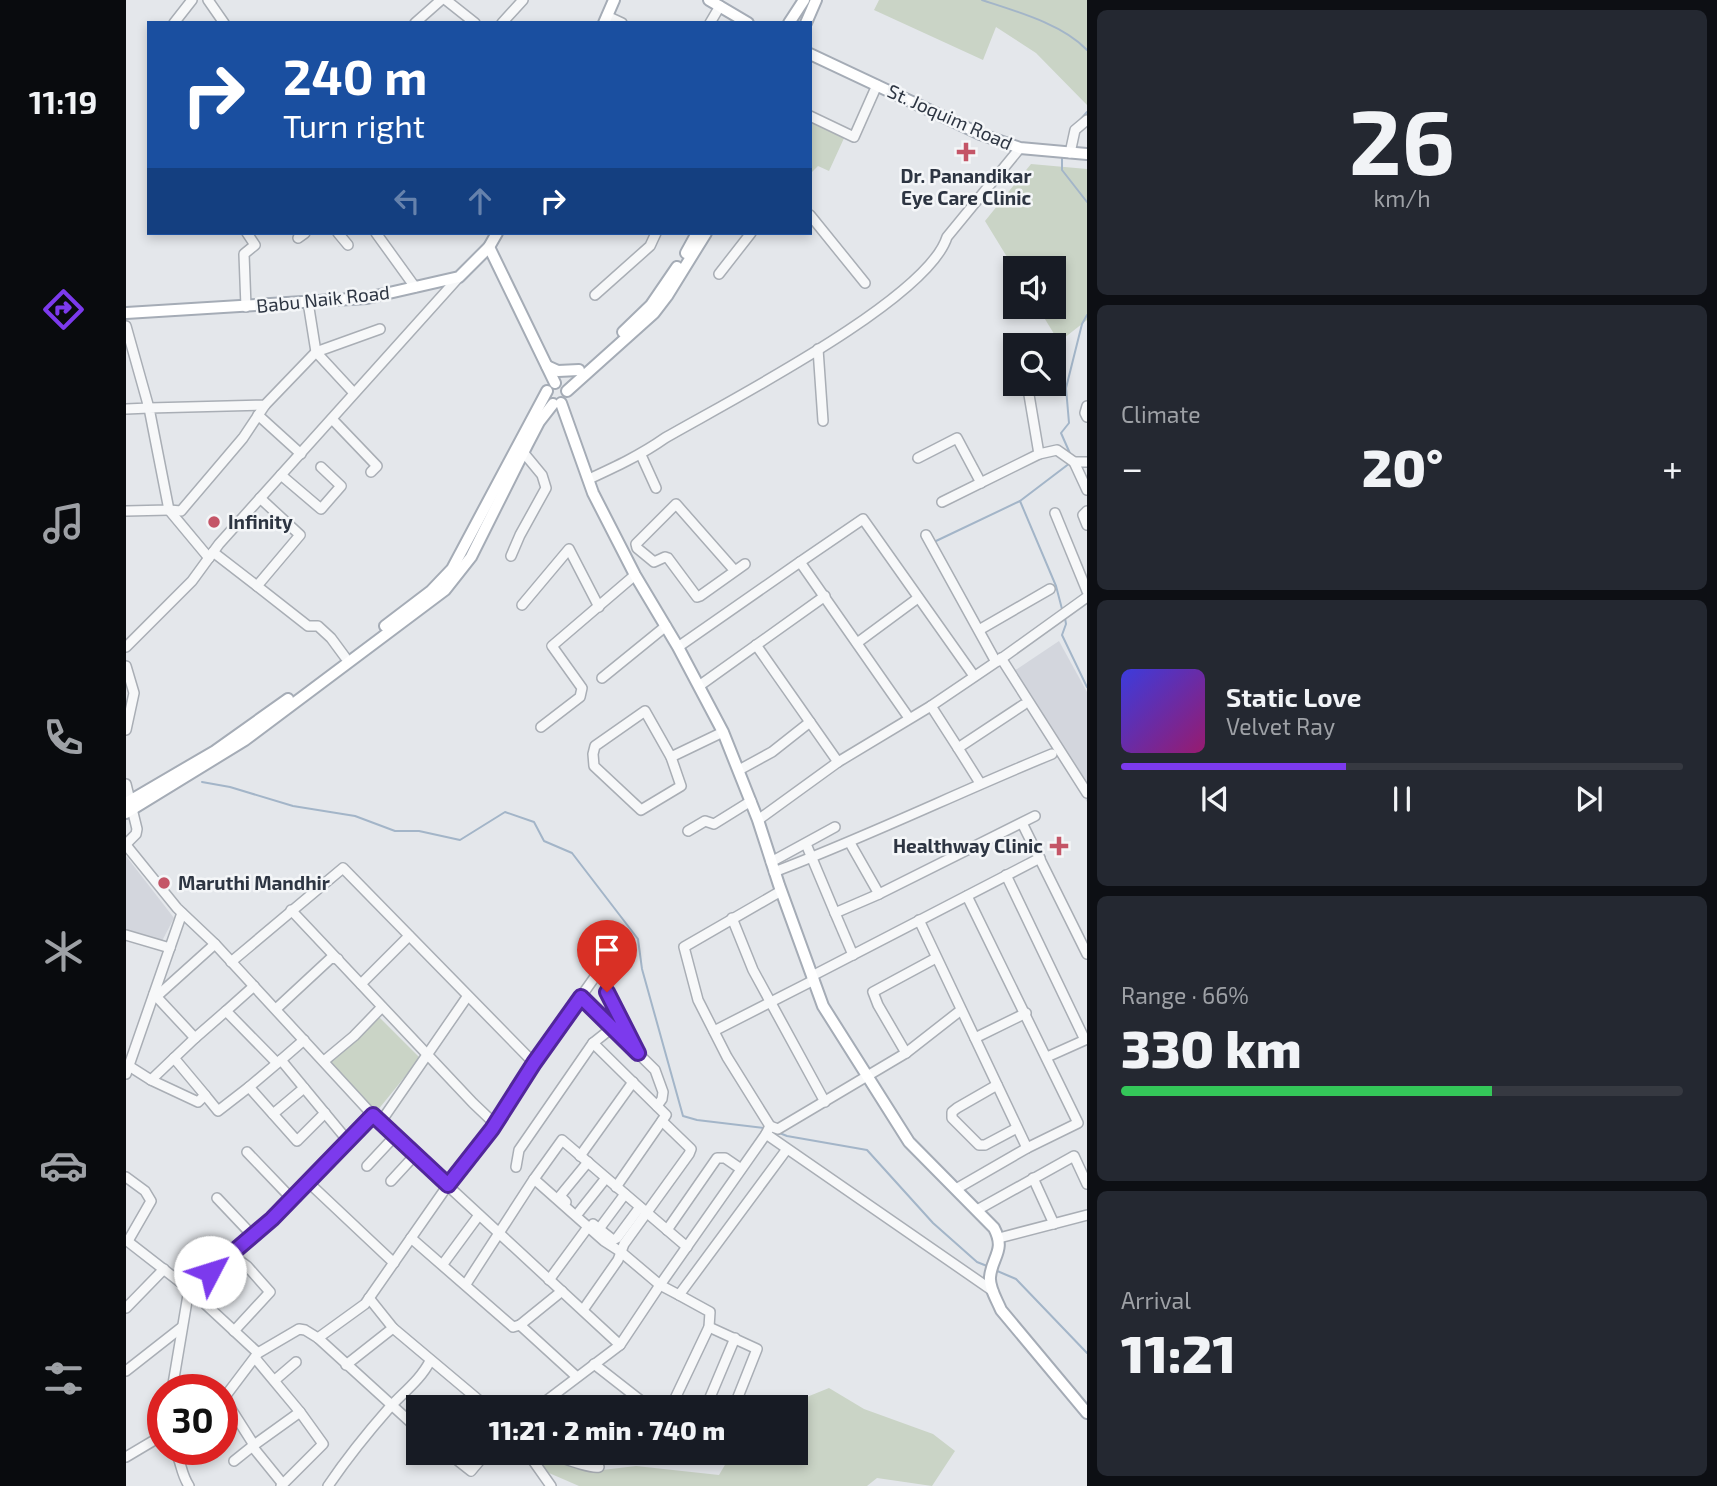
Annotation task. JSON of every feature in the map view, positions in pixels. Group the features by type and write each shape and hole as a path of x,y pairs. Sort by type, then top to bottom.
{"main road":[{"path":"605,20 614,0"},
{"path":"709,0 747,21"},
{"path":"790,21 804,0"},
{"path":"807,21 816,0"},
{"name":"St. Joquim Road","path":"813,53 980,134 1020,148 1087,154"},
{"path":"459,277 489,247 495,235"},
{"path":"696,235 674,273 651,304 547,397 557,404 632,570 678,647 723,732 758,820 823,1006 909,1142 994,1228 999,1238 999,1255 990,1278 1001,1310 1087,1413"},
{"path":"129,806 215,751 431,591 452,569 558,387 654,313 705,235"},
{"path":"129,806 245,740 445,590 471,557 539,422 567,397 558,387 547,366 489,247"},
{"name":"Babu Naik Road","path":"126,313 368,298 459,277"},
{"path":"547,366 563,372 579,370"}],"street":[{"path":"176,21 192,0"},
{"path":"208,0 221,21"},
{"path":"417,21 443,0 472,21"},
{"path":"504,21 523,0"},
{"path":"711,21 720,6"},
{"path":"812,117 854,137 877,85"},
{"path":"1070,153 1075,130 1087,120"},
{"path":"589,479 625,460 641,455 665,438 853,328 918,278 943,249 947,237 1020,148"},
{"path":"812,217 865,283"},
{"path":"246,307 244,254 255,245 248,235"},
{"path":"340,235 348,245"},
{"path":"377,235 415,287"},
{"path":"595,295 650,246 655,235"},
{"path":"719,274 749,235"},
{"path":"126,647 192,582 211,555 260,498 459,277"},
{"path":"308,302 316,352 353,393"},
{"path":"126,326 149,408 169,510 211,555 257,586 308,626 318,626 345,657"},
{"path":"126,511 181,511 243,438 265,405 316,352 380,329"},
{"path":"818,349 823,421"},
{"path":"1029,396 1039,454"},
{"path":"126,410 265,405"},
{"path":"1087,407 1087,417"},
{"path":"258,415 302,454"},
{"path":"332,419 377,466 371,472"},
{"path":"918,458 957,438 981,483"},
{"path":"942,502 1039,454 1057,450 1074,462 1087,490"},
{"path":"511,556 546,488 542,475 523,452"},
{"path":"641,455 656,488"},
{"path":"1074,462 1087,462"},
{"path":"281,475 321,509 341,486 321,467"},
{"path":"257,586 300,535 260,498"},
{"path":"735,571 676,504 638,542 637,548 654,562 668,558 697,597 746,564"},
{"path":"1087,511 1083,515 1087,525"},
{"path":"1055,513 1087,591"},
{"path":"678,647 863,519 974,677"},
{"path":"926,536 979,630 1087,793"},
{"path":"522,605 569,550 599,607"},
{"path":"541,727 580,697 582,688 552,646 599,607 645,555"},
{"path":"800,562 909,718"},
{"path":"979,630 1050,589"},
{"path":"699,685 825,596"},
{"path":"758,820 838,762 974,677 1087,597"},
{"path":"857,643 918,598"},
{"path":"602,678 666,626"},
{"path":"756,645 838,762"},
{"path":"126,666 134,693 126,730"},
{"path":"931,705 980,783"},
{"path":"958,748 1023,705"},
{"path":"645,711 671,757 681,786 641,810 594,766 593,754 595,746 645,711"},
{"path":"739,770 772,752 810,722"},
{"path":"671,757 723,732"},
{"path":"773,867 813,857 850,843 980,783 1052,754"},
{"path":"126,784 136,834 126,845 182,913 215,944 377,1119 620,1345"},
{"path":"688,831 705,821 715,824 751,801"},
{"path":"835,914 1035,816"},
{"path":"1022,823 1087,953"},
{"path":"773,867 835,827"},
{"path":"850,843 879,894"},
{"path":"806,844 853,955"},
{"path":"714,1031 1040,858"},
{"path":"231,962 343,868 534,1063"},
{"path":"1006,875 1085,1040 1047,1057"},
{"path":"781,891 684,947 698,1000 727,1057 768,1130 788,1149 993,1292"},
{"path":"956,1189 1027,1148 1078,1123 967,895"},
{"path":"291,910 495,1123"},
{"path":"182,913 155,996 130,1050 127,1070 198,1102 205,1095"},
{"path":"732,918 753,970 825,1102"},
{"path":"919,920 1027,1148"},
{"path":"126,935 170,948"},
{"path":"361,984 409,936"},
{"path":"155,996 215,944"},
{"path":"276,1009 331,958 338,959"},
{"path":"906,1053 873,992 936,958"},
{"path":"318,1338 365,1304 448,1185 492,1129 534,1063 604,964"},
{"path":"151,1080 254,986"},
{"path":"607,992 638,1053"},
{"path":"155,996 195,1038"},
{"path":"175,1374 189,1289 253,1236 348,1140 377,1119 467,997"},
{"path":"581,997 655,1070 661,1083 662,1099 657,1106"},
{"path":"324,1061 354,1036 382,1007"},
{"path":"554,1395 620,1345 768,1130 778,1129 906,1053 961,1010"},
{"path":"226,1011 279,1061 348,1140"},
{"path":"975,1038 1026,1013"},
{"path":"516,1167 519,1150 593,1044 612,1028"},
{"path":"174,1058 218,1111 304,1040"},
{"path":"593,1044 666,1115 617,1187"},
{"path":"633,1082 560,1196 613,1240 643,1210 691,1149 662,1121"},
{"path":"997,1085 957,1108 952,1112 952,1118 979,1145 1017,1128"},
{"path":"248,1087 297,1141 325,1113"},
{"path":"273,1114 304,1088"},
{"path":"367,1167 395,1136"},
{"path":"466,1284 562,1140 687,1247"},
{"path":"680,1295 788,1149"},
{"path":"247,1152 292,1199"},
{"path":"391,1181 415,1155"},
{"path":"977,1210 1074,1156 1087,1184"},
{"path":"667,1230 717,1157 725,1158 741,1169"},
{"path":"126,1177 145,1191 150,1201 127,1241 189,1289 234,1331 256,1355 323,1444 281,1485 238,1422"},
{"path":"579,1212 606,1178"},
{"path":"1033,1178 1054,1224"},
{"path":"534,1179 604,1241 660,1285 710,1312 709,1327 677,1395"},
{"path":"308,1182 394,1263"},
{"path":"599,1229 625,1194"},
{"path":"217,1198 253,1236"},
{"path":"583,1310 618,1260 643,1210"},
{"path":"443,1264 479,1215"},
{"path":"999,1238 1087,1215"},
{"path":"549,1280 588,1227"},
{"path":"411,1238 513,1327 520,1325 562,1291"},
{"path":"231,1254 247,1266 270,1293 234,1331"},
{"path":"126,1308 164,1269"},
{"path":"369,1298 393,1328 467,1395"},
{"path":"520,1325 577,1377"},
{"path":"126,1371 182,1327"},
{"path":"709,1327 757,1349 739,1395"},
{"path":"346,1365 393,1328"},
{"path":"238,1380 256,1355 299,1329 305,1329 406,1419"},
{"path":"711,1395 735,1338"},
{"path":"328,1486 391,1406 425,1371 430,1361"},
{"path":"275,1380 296,1363"},
{"path":"594,1364 634,1395"},
{"path":"238,1458 300,1412"},
{"path":"126,1457 147,1445"},
{"path":"179,1465 181,1473 190,1486"},
{"path":"463,1465 471,1471 476,1465"},
{"path":"536,1465 551,1486"},
{"path":"586,1465 599,1467"}],"shaded area":[{"path":"1059,641 1087,692 1087,802 1008,675"},
{"path":"126,856 174,918 162,941 126,931"}],"green space":[{"path":"879,0 1087,0 1087,105 1036,53 996,27 983,60 874,10"},
{"path":"812,120 845,136 829,171 818,166 812,172"},
{"path":"1031,164 1087,169 1087,320 1066,336 1066,333 1054,333 1045,319 1066,319 1066,256 1006,256 985,221"},
{"path":"377,1015 420,1058 377,1111 329,1061"},
{"path":"829,1388 864,1409 933,1434 955,1451 932,1486 877,1478 867,1486 579,1486 549,1473 542,1465 569,1465 594,1471 636,1466 719,1475 725,1465 808,1465 808,1396"}],"waterway":[{"path":"982,0 1052,26 1087,50"},
{"path":"1080,120 1087,112"},
{"path":"1062,156 1062,170 1087,202"},
{"path":"1072,458 1061,433 1069,423 1066,388 1082,324 1087,315"},
{"path":"936,541 1020,501 1070,463"},
{"path":"1020,501 1056,586 1062,609"},
{"path":"1065,618 1062,635 1087,687"},
{"path":"202,782 230,787 293,806 355,816 395,831 419,831 460,840 505,812 534,822 544,841 572,853 638,939 642,969 683,1116 765,1128"},
{"path":"777,1132 867,1150 933,1223 977,1262 987,1266"},
{"path":"995,1270 1016,1279 1087,1353"}],"place":[{"name":"Dr. Panandikar Eye Care Clinic","path":"966,152"},
{"name":"Infinity","path":"214,522"},
{"name":"Healthway Clinic","path":"1059,846"},
{"name":"Maruthi Mandhir","path":"164,883"}],"route":[{"path":"210,1272 272,1219 373,1115 448,1185 492,1129 581,997 638,1053 607,992"}]}
